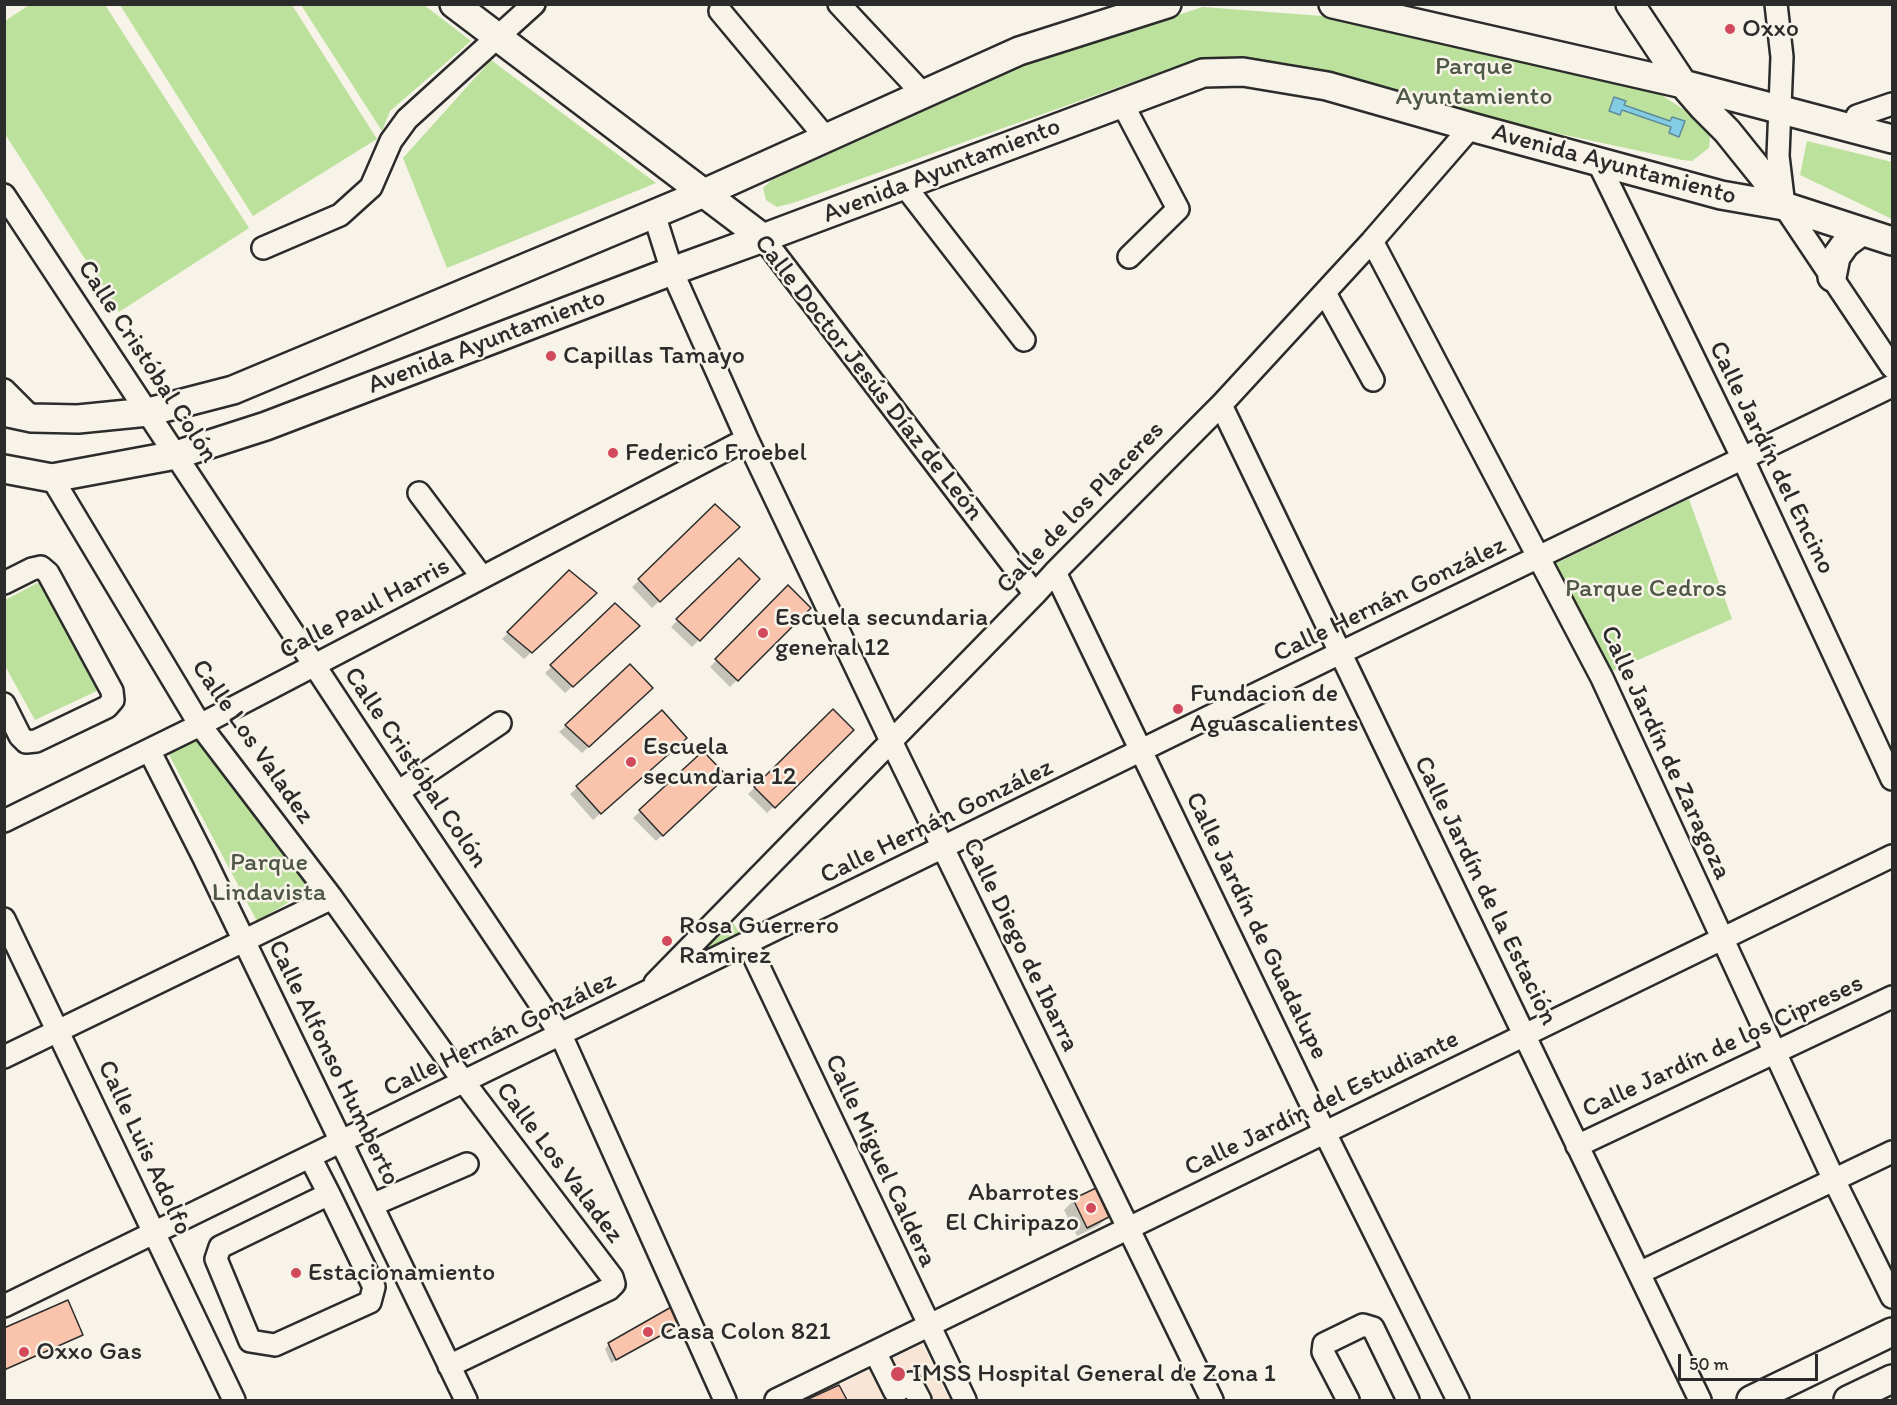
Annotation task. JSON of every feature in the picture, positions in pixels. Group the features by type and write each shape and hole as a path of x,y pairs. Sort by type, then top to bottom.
{"main road":[{"name":"Calle Doctor Jesús Díaz de León","path":"454,4 764,238"},
{"name":"Avenida Ayuntamiento","path":"4,412 32,418 78,419 148,412 233,390 704,193 1019,51 1167,4"},
{"path":"1333,4 1683,84 1893,139"},
{"path":"1630,4 1683,84 1727,131 1784,206"},
{"name":"Avenida Ayuntamiento","path":"4,469 52,478 176,455 266,426 672,271 1203,73 1243,72 1327,86 1471,128 1721,195 1784,206 1893,241"},
{"path":"1832,277 1836,257 1846,243 1861,232"},
{"path":"1750,1401 1893,1332"},
{"path":"1848,1401 1893,1379"}],"street":[{"path":"263,248 340,215 371,188 391,141 407,118 499,38 534,4"},
{"path":"839,4 923,94"},
{"path":"1776,4 1782,57 1779,156 1784,206 1893,368"},
{"path":"720,11 826,138"},
{"path":"1122,104 1178,209 1129,257"},
{"path":"1857,116 1893,104"},
{"name":"Calle de los Placeres","path":"644,994 1221,405 1372,241 1471,128"},
{"name":"Calle Jardín del Encino","path":"1598,162 1743,459 1893,778"},
{"path":"904,185 1024,340"},
{"name":"Calle Cristóbal Colón","path":"4,195 561,1035 725,1401"},
{"name":"Calle Diego de Ibarra","path":"654,214 672,271 747,439 943,849 1212,1401"},
{"name":"Calle Doctor Jesús Díaz de León","path":"764,238 1035,594"},
{"name":"Calle Jardín de Zaragoza","path":"1372,241 1602,678 1834,1180 1893,1297"},
{"path":"1325,293 1373,380"},
{"name":"Calle Hernán González","path":"4,1306 1142,752 1340,653 1893,386"},
{"path":"4,390 32,418"},
{"name":"Calle Jardín de la Estación","path":"1221,405 1700,1401"},
{"name":"Calle Paul Harris","path":"4,821 200,725 747,439"},
{"name":"Calle Los Valadez","path":"52,478 200,725 332,898 464,1082 612,1277 614,1284 609,1288 449,1366"},
{"path":"419,493 482,577"},
{"path":"4,583 32,569 41,567 48,573 102,671 114,700 107,707 36,741 26,742 20,736 4,704"},
{"name":"Calle Jardín de Guadalupe","path":"1055,572 1325,1132 1458,1401"},
{"path":"398,792 500,723"},
{"name":"Calle Alfonso Humberto","path":"149,750 466,1401"},
{"name":"Calle Jardín del Estudiante","path":"776,1401 1893,856"},
{"path":"4,1057 332,898"},
{"name":"Calle Luis Adolfo","path":"4,919 234,1401"},
{"name":"Calle Miguel Caldera","path":"748,944 964,1401"},
{"name":"Calle Jardín de los Cipreses","path":"1577,1146 1893,997"},
{"path":"1639,1273 1893,1152"},
{"path":"310,1157 329,1194 374,1287 370,1302 275,1345 250,1341 216,1259 220,1247 329,1194"},
{"path":"372,1205 467,1164"},
{"path":"1348,1401 1323,1352 1324,1344 1363,1325 1373,1328 1408,1401"},
{"path":"875,1352 890,1396 911,1383 920,1401"}],"shaded area":[{"name":"IMSS Hospital General de Zona 1","path":"922,1344 950,1400 806,1400 839,1385"}],"green space":[{"path":"29,5 105,5 249,228 119,312 5,134 5,21"},
{"path":"120,5 292,5 377,139 253,216"},
{"path":"301,5 424,5 471,41 390,111 382,131"},
{"name":"Parque Ayuntamiento","path":"1203,7 1336,17 1646,88 1695,117 1710,137 1709,148 1692,161 1682,160 1462,113 1381,86 1287,63 1197,59 793,203 777,207 766,200 763,188 772,180 1042,58"},
{"path":"491,60 656,183 447,268 403,158"},
{"path":"1807,141 1892,162 1892,219 1800,175"},
{"name":"Parque Cedros","path":"1689,499 1732,619 1608,673 1555,564"},
{"path":"43,580 101,689 35,720 5,666 5,600"},
{"name":"Parque Lindavista","path":"200,732 315,887 257,921 167,751"},
{"path":"729,917 746,942 653,988"}],"water":[{"path":"1614,97 1626,101 1624,105 1670,121 1672,117 1685,121 1679,137 1669,133 1671,127 1622,110 1620,115 1609,111"}],"building":[{"path":"715,504 740,527 660,602 638,579"},
{"path":"739,558 760,579 700,641 676,619"},
{"path":"569,570 597,593 532,653 507,632"},
{"name":"Escuela secundaria general 12","path":"788,585 811,608 738,681 715,659"},
{"path":"615,603 640,626 573,687 550,665"},
{"path":"630,664 653,688 589,747 565,725"},
{"path":"833,709 854,730 775,808 754,787"},
{"name":"Escuela secundaria 12","path":"662,710 687,738 601,814 576,786"},
{"path":"703,751 727,776 663,836 639,810"},
{"name":"Abarrotes El Chiripazo","path":"1096,1188 1109,1217 1087,1228 1073,1199"},
{"name":"Oxxo Gas","path":"68,1300 83,1335 4,1370 4,1328"},
{"name":"Casa Colon 821","path":"680,1302 689,1320 616,1360 608,1343"},
{"path":"839,1385 847,1400 806,1400"}],"place":[{"name":"Oxxo","path":"1730,29"},
{"name":"Capillas Tamayo","path":"551,356"},
{"name":"Federico Froebel","path":"613,453"},
{"name":"Escuela secundaria general 12","path":"763,633"},
{"name":"Fundacion de Aguascalientes","path":"1178,709"},
{"name":"Escuela secundaria 12","path":"631,762"},
{"name":"Rosa Guerrero Ramirez","path":"667,941"},
{"name":"Abarrotes El Chiripazo","path":"1091,1208"},
{"name":"Estacionamiento","path":"296,1273"},
{"name":"Casa Colon 821","path":"648,1332"},
{"name":"Oxxo Gas","path":"24,1352"},
{"name":"IMSS Hospital General de Zona 1","path":"898,1374"}]}
